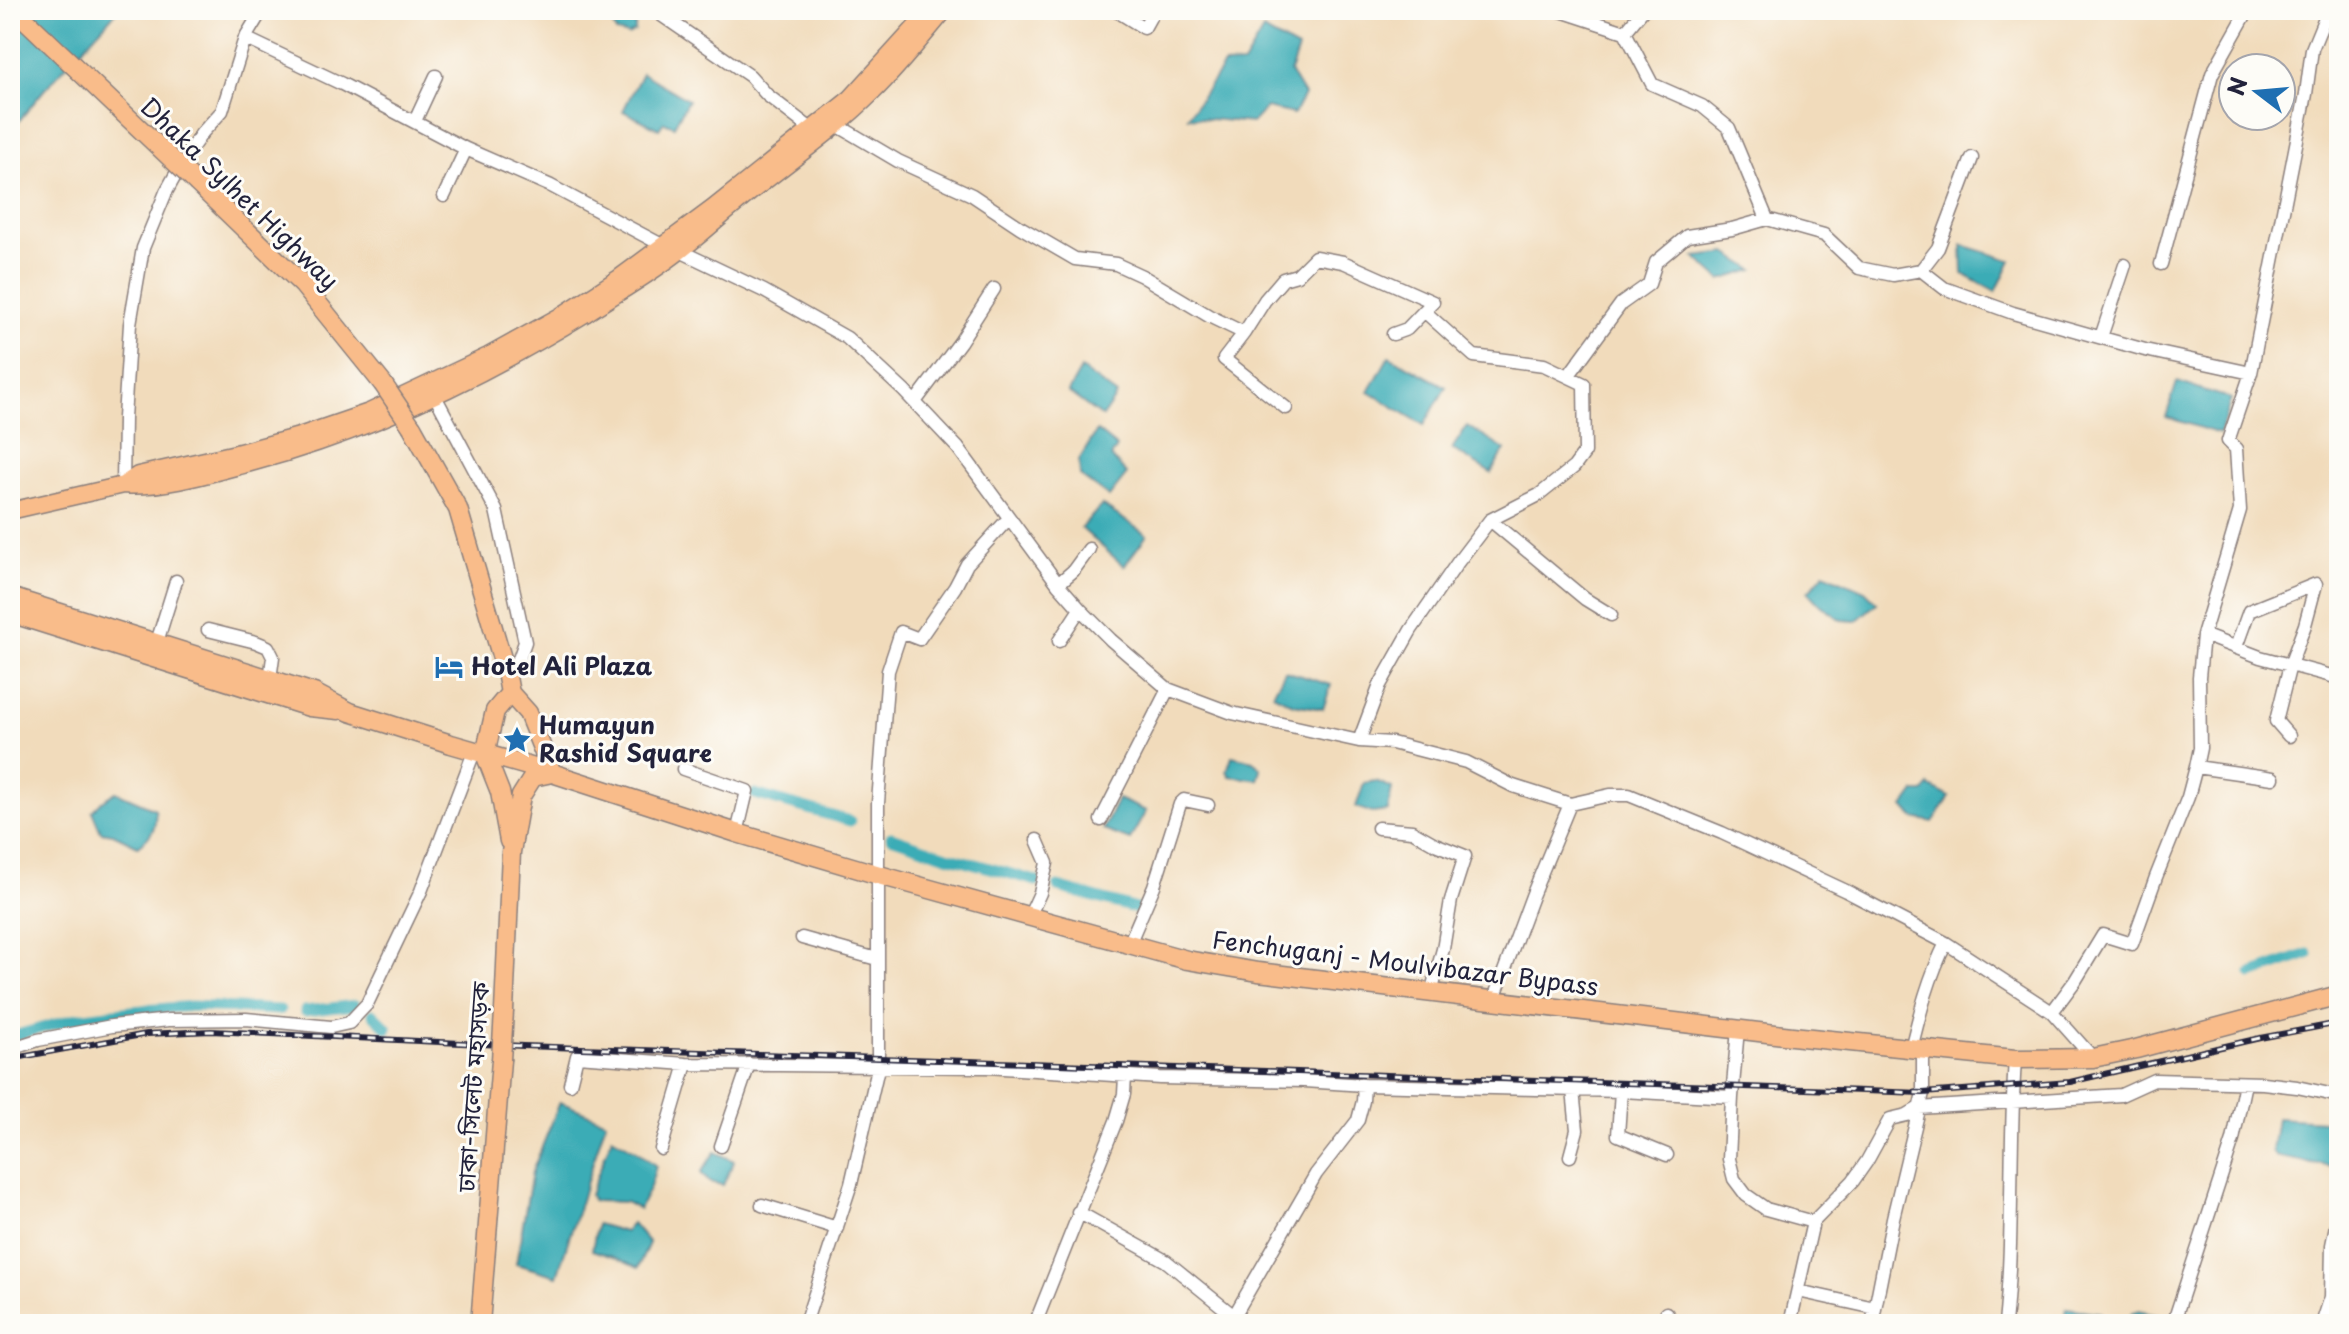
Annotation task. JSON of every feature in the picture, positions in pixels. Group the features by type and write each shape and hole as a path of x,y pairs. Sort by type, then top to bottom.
{"highway":[{"name":"Dhaka Sylhet Highway","path":"15,10 303,285 383,384 412,427 458,509 506,672"},
{"path":"10,597 314,693 350,712"},
{"path":"10,613 309,707 350,712"},
{"path":"506,672 510,693 528,713 552,773"},
{"path":"480,753 495,711 510,693"},
{"name":"Fenchuganj - Moulvibazar Bypass","path":"350,712 879,875 1187,960 1258,972 2015,1059 2093,1058 2339,995"},
{"name":"ঢাকা-সিলেট মহাসড়ক","path":"480,753 500,792 511,852"},
{"name":"ঢাকা-সিলেট মহাসড়ক","path":"480,1324 501,1060 511,852 521,796 527,784 533,777 552,773"}],"main road":[{"path":"123,485 138,475 296,437 369,412 488,356 562,315 619,278 712,209 851,98 931,10"},
{"path":"10,511 123,485 141,487 214,472 283,454 348,432 499,365 638,281 680,251 837,125 874,91 945,10"}],"street":[{"path":"123,485 128,349 143,248 166,192 186,156 222,111 245,38 262,10"},
{"path":"654,10 750,76 767,95 811,129"},
{"path":"1115,10 1144,28 1154,10"},
{"path":"1558,10 1625,32 1652,84 1702,106 1729,128 1767,219"},
{"path":"1625,32 1643,10"},
{"path":"2161,264 2212,74 2248,10"},
{"path":"2052,1012 2103,935 2132,944 2188,797 2200,748 2199,677 2203,635 2239,513 2237,452 2228,441 2251,373 2306,94 2312,49 2328,10"},
{"path":"245,38 466,149 551,186 662,245 764,291 847,338 915,402 958,448 1058,584 1080,609 1168,689 1232,713 1359,741 1392,743 1466,762 1513,786 1570,804 1610,795 1629,795 1722,833 1846,891 1946,943 2052,1012 2093,1058"},
{"path":"415,121 436,76"},
{"path":"837,125 898,161 972,195 1075,259 1116,264 1244,333"},
{"path":"444,196 466,149"},
{"path":"1569,375 1621,304 1649,284 1656,262 1687,236 1732,229 1767,219 1824,235 1859,268 1893,275 1921,270 1938,248 1972,158"},
{"path":"1286,408 1224,359 1283,279 1297,275 1315,257 1343,262 1433,302 1407,329 1393,334"},
{"path":"2101,337 2125,265"},
{"path":"1921,270 1944,288 2013,313 2145,350 2251,373"},
{"path":"915,402 960,342 994,289"},
{"path":"1359,741 1380,685 1411,630 1490,520 1539,495 1574,467 1585,452 1584,384 1544,365 1474,356 1424,311"},
{"path":"435,396 496,510 525,642 519,659 506,672"},
{"path":"805,1324 851,1184 878,1068 878,803 888,671 901,632 919,639 967,564 1009,518"},
{"path":"1490,520 1585,599 1611,615"},
{"path":"1058,584 1073,571 1089,549"},
{"path":"157,642 176,581"},
{"path":"2236,647 2249,611 2316,584 2276,721 2289,736"},
{"path":"1059,641 1080,609"},
{"path":"208,630 268,647 273,657 270,679"},
{"path":"2203,635 2339,678"},
{"path":"1101,820 1168,689"},
{"path":"10,1049 38,1040 169,1020 246,1019 331,1027 349,1023 367,1004 421,891 480,753"},
{"path":"2196,767 2273,778"},
{"path":"683,769 747,791 737,833"},
{"path":"1129,944 1154,886 1180,804 1184,800 1208,805"},
{"path":"1493,1001 1570,804"},
{"path":"1378,828 1412,831 1465,856 1451,900 1443,949 1431,993"},
{"path":"1029,917 1040,893 1047,863 1037,840"},
{"path":"802,938 877,959"},
{"path":"1872,1324 1923,1093 1917,1050 1923,1001 1946,943"},
{"path":"1738,1029 1729,1159 1734,1179 1746,1195 1766,1209 1813,1222"},
{"path":"570,1084 577,1056 686,1064 987,1067 1125,1076 1732,1097"},
{"path":"2005,1324 2009,1289 2015,1059"},
{"path":"661,1149 686,1064"},
{"path":"721,1146 749,1064"},
{"path":"1035,1324 1116,1121 1124,1094 1125,1076"},
{"path":"1790,1324 1813,1222 1853,1181 1890,1119 1919,1108 2121,1095 2154,1080 2297,1087 2339,1096"},
{"path":"2175,1318 2233,1140 2245,1083"},
{"path":"1078,1212 1166,1261 1230,1320 1316,1174 1358,1120 1364,1085"},
{"path":"1570,1156 1577,1130 1573,1090"},
{"path":"1621,1091 1618,1135 1667,1155"},
{"path":"762,1205 837,1228"},
{"path":"2322,1324 2331,1297 2332,1245 2339,1211"},
{"path":"1798,1291 1875,1308"}],"water":[{"path":"10,10 118,10 10,132"},
{"path":"598,10 636,10 635,31 628,35 616,32 611,21 606,21"},
{"path":"1263,30 1298,49 1290,72 1304,95 1294,114 1266,108 1252,123 1188,117 1224,65 1243,64"},
{"path":"642,73 688,100 674,126 664,122 659,129 623,111"},
{"path":"1962,245 2011,260 1996,292 1963,274"},
{"path":"1727,253 1754,270 1721,280 1695,257"},
{"path":"1389,356 1446,387 1424,425 1369,392"},
{"path":"1081,369 1117,395 1102,417 1068,392"},
{"path":"2177,382 2231,399 2220,434 2166,417"},
{"path":"1467,426 1505,450 1491,473 1452,449"},
{"path":"1097,431 1117,447 1111,457 1127,474 1109,497 1080,476 1079,460"},
{"path":"1102,505 1147,535 1124,566 1081,528"},
{"path":"1824,573 1865,591 1877,603 1856,621 1841,620 1808,592"},
{"path":"1285,671 1331,685 1323,709 1293,704 1273,694"},
{"path":"1232,756 1254,761 1261,769 1258,780 1230,776 1227,771"},
{"path":"1376,781 1392,788 1388,811 1372,813 1356,807 1364,783"},
{"path":"1929,786 1950,797 1933,822 1914,818 1904,807 1915,792 1924,792"},
{"path":"116,792 155,809 152,830 138,846 101,832 92,811"},
{"path":"1118,799 1146,811 1130,840 1103,830"},
{"path":"560,1102 606,1121 557,1276 516,1264 532,1172"},
{"path":"2277,1118 2339,1122 2338,1168 2275,1156 2272,1151"},
{"path":"612,1137 656,1166 639,1209 625,1202 593,1201 590,1195"},
{"path":"715,1152 734,1161 723,1185 709,1182 701,1173"},
{"path":"632,1223 649,1243 638,1268 592,1250 597,1224 625,1232"},
{"path":"2066,1308 2101,1313 2106,1324 2063,1324"},
{"path":"2138,1311 2165,1317 2172,1324 2126,1324 2132,1313"}],"waterway":[{"path":"755,794 850,821"},
{"path":"891,837 1036,881"},
{"path":"1058,887 1137,909"},
{"path":"2252,974 2308,954"},
{"path":"305,1011 355,1005"},
{"path":"10,1037 77,1018 131,1011 194,1006 280,1010"},
{"path":"373,1014 387,1028"}],"railway":[{"path":"10,1059 147,1034 211,1031 523,1046 1923,1093 2070,1082 2339,1023"}],"place":[{"name":"Hotel Ali Plaza","path":"449,667"},
{"name":"Humayun Rashid Square","path":"517,740"}]}
